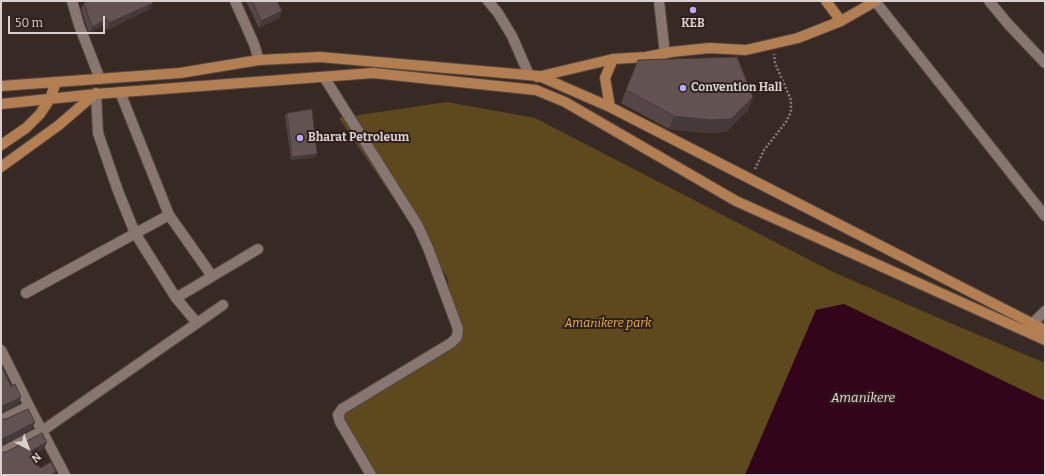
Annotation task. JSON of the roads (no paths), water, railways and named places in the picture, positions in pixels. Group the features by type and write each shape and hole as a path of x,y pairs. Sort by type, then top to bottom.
{"main road":[{"path":"826,1 841,21"},
{"path":"526,89 534,76 613,58 646,57 709,48 746,50 798,38 841,21 875,1"},
{"path":"1,86 180,73 260,60 320,57 534,76 610,106 1030,328 1045,340"},
{"path":"610,106 605,78 613,58"},
{"path":"1,104 96,94 373,73 536,90 565,102 736,201 1030,328 1045,330"},
{"path":"1,166 59,125 96,94 100,79"},
{"path":"1,145 26,128 40,114 50,99 56,82"}],"street":[{"path":"234,1 260,60"},
{"path":"488,1 498,13 534,76"},
{"path":"658,1 665,54"},
{"path":"875,1 1045,216"},
{"path":"989,1 1009,25 1045,63"},
{"path":"76,2 79,25 100,79"},
{"path":"324,77 418,226 428,248 458,329 457,337 451,343 342,409 338,415 340,422 370,475"},
{"path":"120,92 169,215 212,276"},
{"path":"96,94 98,133 118,191 135,233 176,298 196,323"},
{"path":"26,293 169,215"},
{"path":"176,298 258,249"},
{"path":"1,453 42,431 223,305"},
{"path":"1030,328 1045,311"},
{"path":"2,356 65,475"},
{"path":"1,420 28,406"}],"water":[{"name":"Amanikere","path":"844,304 1045,401 1045,475 745,475 816,310"}],"place":[{"name":"KEB","path":"693,10"},
{"name":"Convention Hall","path":"683,88"},
{"name":"Bharat Petroleum","path":"300,138"}],"park label":[{"name":"Amanikere park","path":"608,324"}]}
